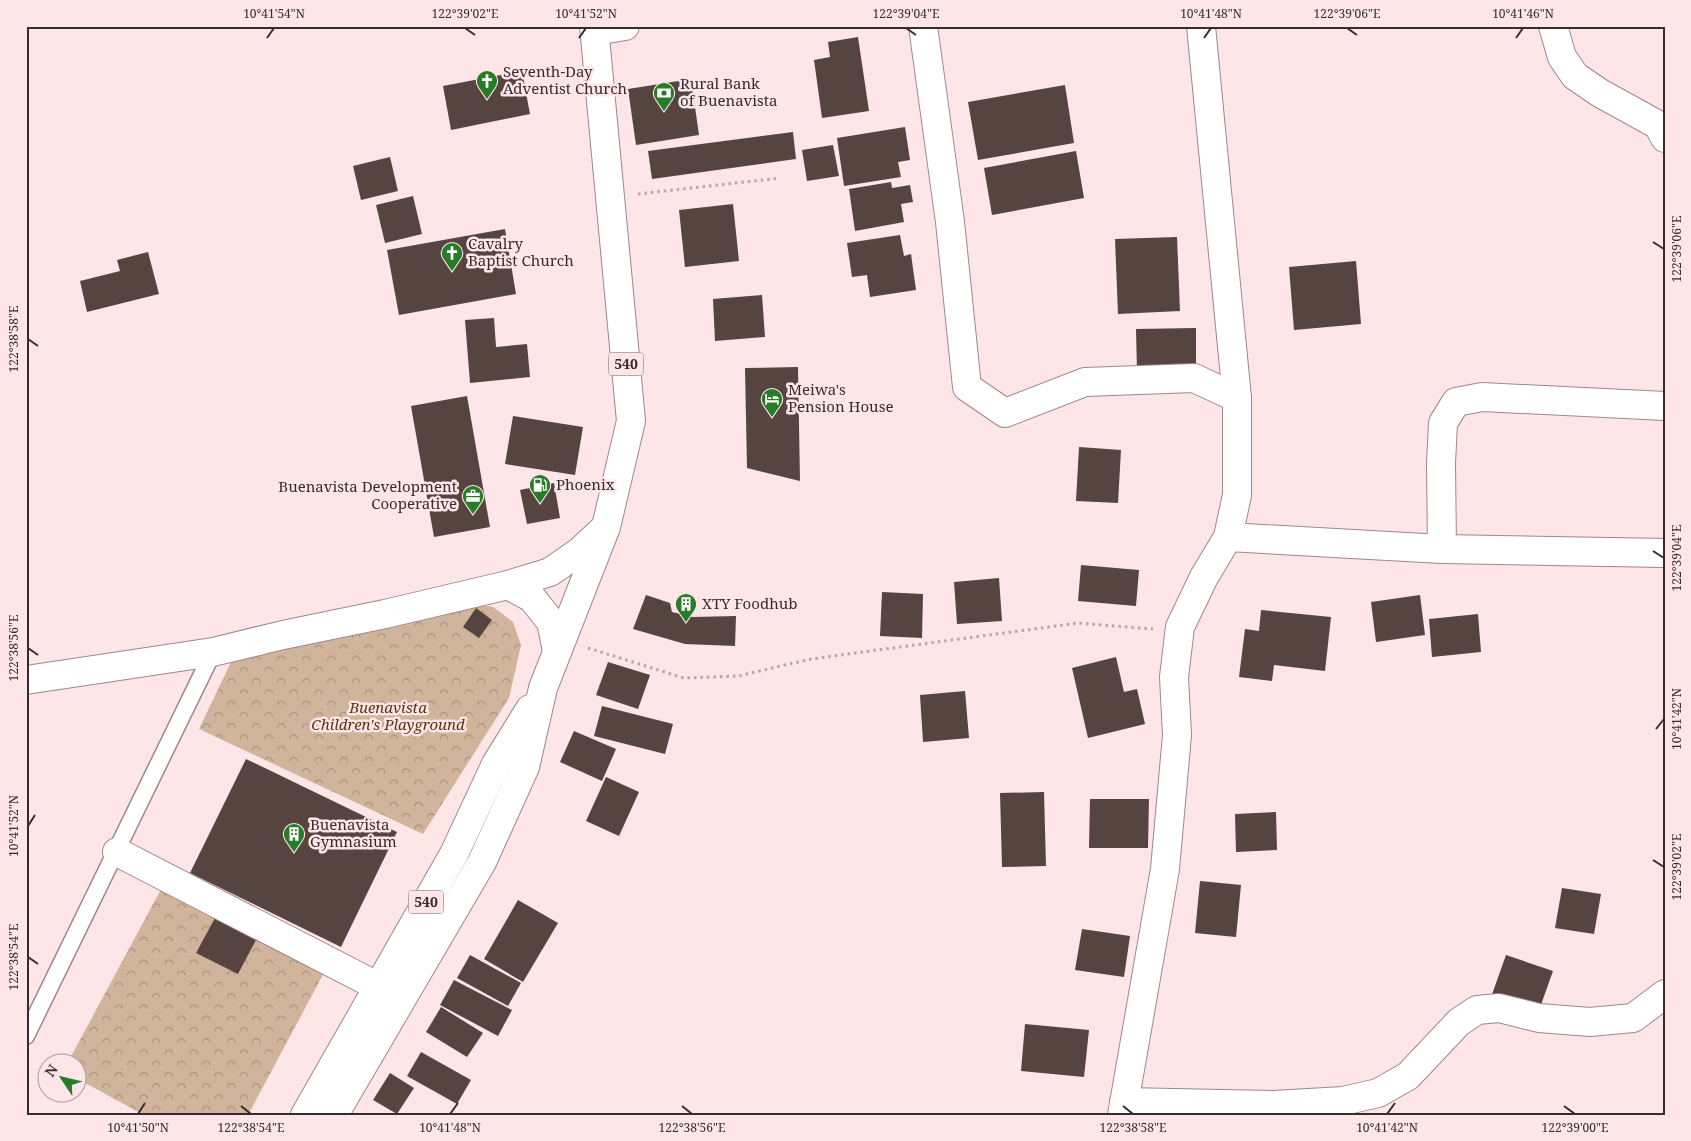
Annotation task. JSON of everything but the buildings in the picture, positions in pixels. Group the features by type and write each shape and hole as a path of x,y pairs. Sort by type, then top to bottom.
{"street":[{"path":"594,29 625,26"},
{"path":"923,26 950,222 967,387 1005,413 1085,382 1194,378 1237,398"},
{"path":"1201,26 1237,398 1237,495 1228,537 1204,577 1180,627 1174,677 1176,735 1166,869 1123,1109 1343,1101 1378,1093 1408,1076 1460,1022 1477,1010 1499,1008 1539,1018 1590,1022 1633,1018 1665,994"},
{"path":"1553,26 1562,57 1575,76 1600,93 1658,125 1665,138"},
{"name":"540","path":"334,1115 482,862 524,768 543,688 606,526 631,421 594,29"},
{"path":"1442,549 1441,463 1443,423 1456,402 1482,398 1665,406"},
{"path":"26,680 213,652 508,585 550,572 579,552 606,526"},
{"path":"1228,537 1442,549 1665,553"},
{"path":"508,585 532,598 551,622 560,644"},
{"name":"540","path":"305,1115 454,854 496,764 543,688"},
{"path":"117,852 377,986"}],"lane":[{"path":"26,1036 213,652"}],"path":[{"path":"610,197 780,178"},
{"path":"560,644 593,650 684,678 738,676 811,659 1078,623 1147,630 1180,627"}],"green space":[{"name":"Buenavista Children's Playground","path":"471,603 493,607 513,622 521,645 509,698 423,834 199,729 232,660"},
{"path":"165,882 326,969 248,1115 144,1115 88,1084 88,1054 72,1054"}],"place":[{"name":"Seventh-Day Adventist Church","path":"487,100"},
{"name":"Rural Bank of Buenavista","path":"664,112"},
{"name":"Cavalry Baptist Church","path":"452,272"},
{"name":"Meiwa's Pension House","path":"772,418"},
{"name":"Phoenix","path":"540,504"},
{"name":"Buenavista Development Cooperative","path":"473,515"},
{"name":"XTY Foodhub","path":"686,623"},
{"name":"Buenavista Gymnasium","path":"294,853"}]}
